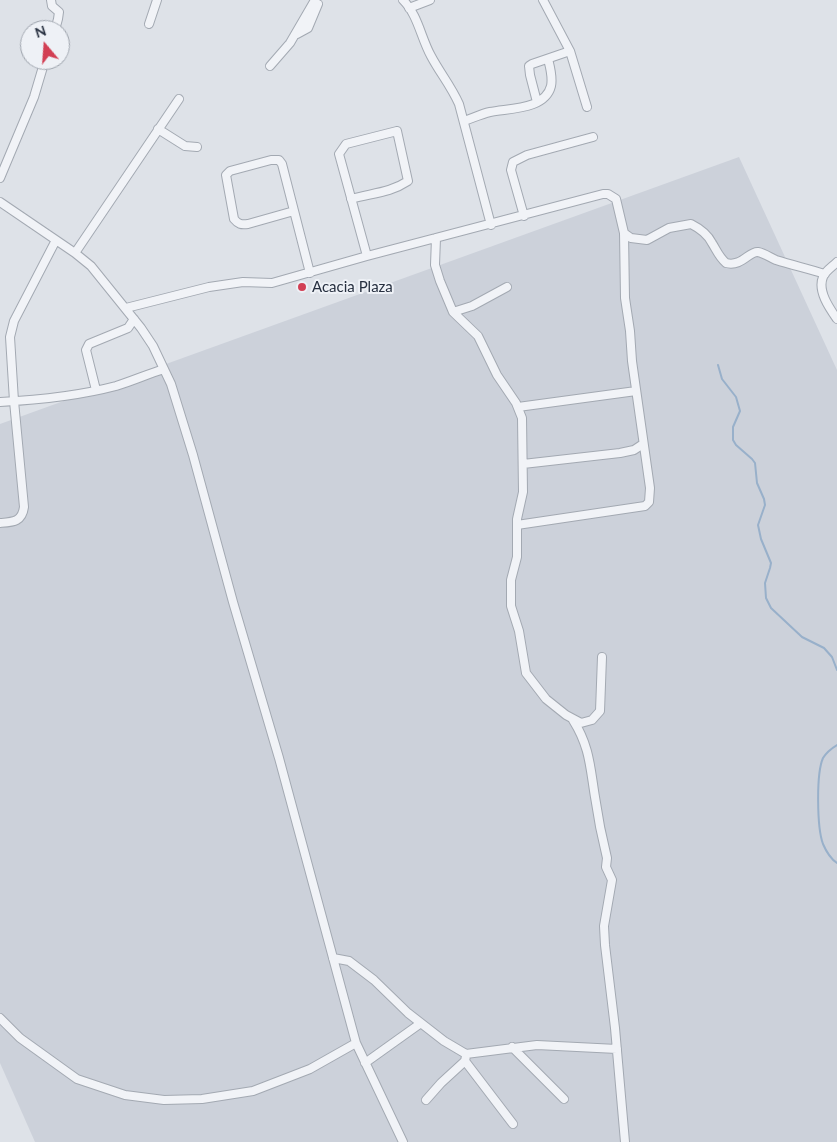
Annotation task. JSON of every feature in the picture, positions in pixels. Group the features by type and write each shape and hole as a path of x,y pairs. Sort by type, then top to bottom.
{"street":[{"path":"51,0 52,6 58,12 58,20"},
{"path":"149,24 157,0"},
{"path":"270,66 295,35 315,0"},
{"path":"295,35 308,28 320,0"},
{"path":"403,0 409,8 431,56 451,87 464,121 491,225"},
{"path":"409,8 430,0"},
{"path":"544,0 570,52 587,107"},
{"path":"537,102 529,69 532,64 570,52"},
{"path":"464,121 489,112 517,108 537,102 547,94 551,87 552,78 548,59"},
{"path":"0,178 34,97 42,70"},
{"path":"75,253 178,99"},
{"path":"158,129 185,146 197,147"},
{"path":"352,199 398,188 408,181 397,131 346,144 339,154 367,256"},
{"path":"524,216 511,170 513,162 527,155 593,137"},
{"path":"294,211 242,225 237,223 234,219 226,175 230,171 271,160 279,160 282,164 310,273"},
{"path":"126,308 209,287 243,282 272,283 367,256 608,194 616,199 624,233 625,298 630,323 632,361 650,488 649,502 645,506 518,525"},
{"path":"0,202 91,266 126,308 153,346 164,369 193,455 233,602 279,758 356,1042 403,1142"},
{"path":"624,233 630,238 647,240 669,228 691,224 705,234 717,254 726,263 736,263 759,252 792,266 825,274"},
{"path":"436,238 435,265 453,312 478,336 497,375 518,407 522,418 523,492 518,525 517,557 511,580 511,606 519,631 526,673 546,699 573,720 581,723 592,720 600,711 602,657"},
{"path":"0,523 15,522 23,514 9,343 14,321 56,240"},
{"path":"837,262 825,274 822,282 824,295 837,319"},
{"path":"453,312 472,306 506,287"},
{"path":"96,390 86,350 89,344 128,328 134,320"},
{"path":"0,344 9,343"},
{"path":"0,402 50,398 116,386 164,369"},
{"path":"518,407 636,391"},
{"path":"523,464 620,453 634,450 643,444"},
{"path":"573,720 586,746 594,779 595,795 607,858 606,867 612,880 604,926 625,1142"},
{"path":"333,958 348,961 374,980 408,1013 466,1058 513,1124"},
{"path":"0,1018 20,1038 77,1079 125,1095 164,1100 202,1099 253,1091 310,1069 356,1042"},
{"path":"365,1063 421,1023"},
{"path":"426,1100 466,1058 512,1047 537,1045 617,1049"},
{"path":"512,1047 564,1099"}],"shaded area":[{"path":"739,157 837,370 837,1142 35,1142 0,1063 0,424"}],"waterway":[{"path":"718,365 722,379 736,397 740,411 733,427 733,440 755,463 757,483 764,499 765,505 758,525 761,539 771,563 765,583 766,598 771,608 802,637 824,648 832,657 837,670"},
{"path":"837,745 823,758 819,776 818,801 819,826 823,844 829,855 837,863"}],"place":[{"name":"Acacia Plaza","path":"302,287"}]}
